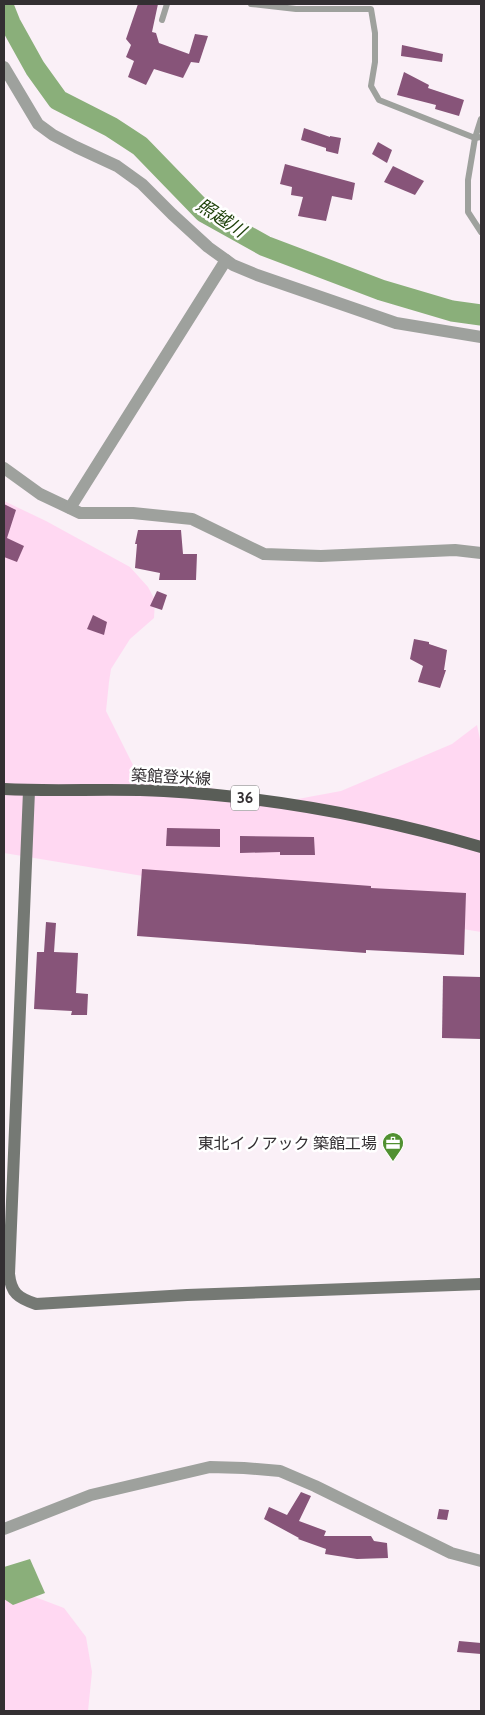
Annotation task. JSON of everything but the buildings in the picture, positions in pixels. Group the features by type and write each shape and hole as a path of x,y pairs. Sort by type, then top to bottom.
{"main road":[{"name":"築館登米線","path":"4,789 29,791 163,791 266,800 342,812 481,847"}],"street":[{"path":"4,67 38,124 76,148 117,166 142,184 208,247 233,265 396,323 481,337"},
{"path":"70,508 226,260"},
{"path":"4,468 40,494 80,513 133,514 192,519 264,554 321,556 455,550 481,553"},
{"path":"29,791 8,1274 10,1286 16,1294 24,1300 36,1304 187,1295 481,1284"},
{"path":"4,1530 91,1495 210,1467 244,1468 280,1471 315,1486 451,1553 481,1561"}],"lane":[{"path":"162,20 166,4"},
{"path":"251,4 296,9 371,9 375,33 375,62 371,86 379,100 478,138"},
{"path":"481,118 468,180 468,212 481,232"}],"shaded area":[{"path":"4,501 46,521 130,567 148,587 155,600 154,618 130,639 111,669 109,682 106,711 137,773 276,803 341,791 452,744 477,725 481,744 481,932 4,853"},
{"path":"30,1559 45,1593 13,1605 4,1599 4,1567"},
{"path":"4,1591 35,1597 64,1608 86,1637 92,1672 88,1711 4,1711"}],"waterway":[{"name":"照越川","path":"4,8 10,23 35,68 58,100 111,127 140,146 204,212 265,246 381,290 452,311 481,315"}],"place":[{"name":"東北イノアック 築館工場","path":"393,1162"}]}
